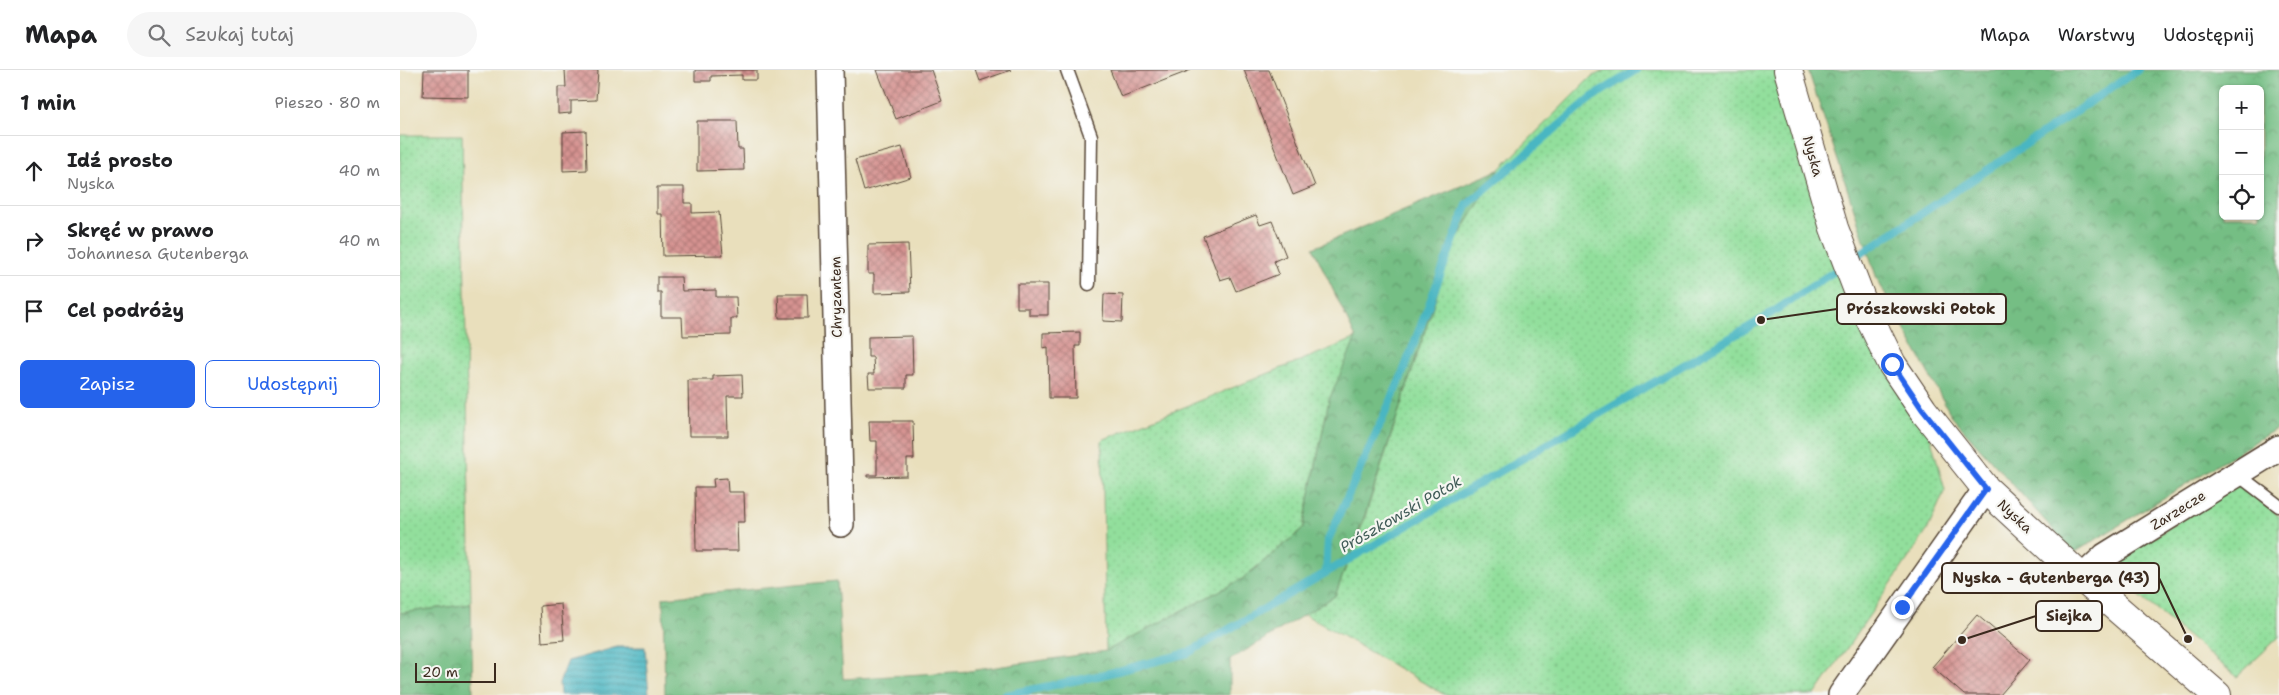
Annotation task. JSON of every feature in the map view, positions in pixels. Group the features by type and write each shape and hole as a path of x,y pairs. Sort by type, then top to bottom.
{"street":[{"name":"Chryzantem","path":"830,70 841,524"},
{"name":"Nyska","path":"1788,70 1841,246 1865,309 1892,364 1923,410 1986,489 2082,578 2217,695"},
{"name":"Zarzecze","path":"2082,578 2105,556 2279,448"},
{"path":"1841,695 1986,489"}],"lane":[{"path":"1067,70 1091,136 1089,284"},
{"path":"2237,474 2279,506"}],"green space":[{"path":"1606,70 1788,70 1834,228 1923,410 1945,490 1927,531 1815,695 1445,695 1304,614 1335,596 1363,523 1452,247 1499,170 1591,77"},
{"path":"1808,70 2279,70 2279,427 2074,553 1952,417 1877,279"},
{"path":"400,135 462,135 471,604 400,613"},
{"path":"1499,170 1452,247 1366,512 1335,596 1230,660 1230,695 665,695 663,598 837,581 843,679 969,671 1106,651 1242,579 1303,529 1329,400 1356,338 1313,248"},
{"path":"1357,338 1329,400 1303,529 1242,579 1106,651 1102,440"},
{"path":"2237,484 2279,516 2279,637 2237,677 2106,568"},
{"path":"471,604 473,695 400,695 400,613"}],"water":[{"path":"617,647 645,647 649,695 560,695 559,683 568,661"}],"building":[{"path":"424,70 468,70 468,97 423,96"},
{"path":"565,70 598,70 596,100 571,101 571,113 558,114 558,87 566,87"},
{"path":"695,70 757,70 757,80 742,80 742,75 711,76 711,81 695,81"},
{"path":"877,70 931,70 942,101 896,119"},
{"path":"976,70 1011,70 980,81"},
{"path":"1110,70 1191,70 1121,97"},
{"path":"1244,70 1269,70 1315,186 1293,195"},
{"path":"697,121 737,121 738,149 743,149 744,170 697,171"},
{"path":"586,131 587,170 563,171 563,132"},
{"path":"902,147 911,177 864,191 855,160"},
{"path":"657,187 684,187 684,203 692,203 692,213 719,212 723,255 663,256 662,214 657,214"},
{"path":"1256,215 1260,225 1272,221 1286,256 1274,261 1279,274 1236,291 1230,277 1220,280 1203,236"},
{"path":"908,244 910,292 874,293 874,274 868,274 868,245"},
{"path":"657,277 681,277 682,291 716,290 716,297 736,297 737,318 731,318 731,335 683,336 682,317 661,317 661,292 657,292"},
{"path":"1017,284 1048,284 1048,315 1029,315 1029,308 1017,308"},
{"path":"778,294 807,294 808,318 779,318"},
{"path":"1104,294 1123,295 1122,322 1103,321"},
{"path":"1080,332 1080,346 1075,346 1076,398 1049,398 1048,347 1043,348 1043,333"},
{"path":"912,336 913,375 906,375 906,388 869,388 868,374 874,374 873,357 868,357 868,337"},
{"path":"742,375 743,396 727,396 728,436 689,436 688,380 713,380 713,376"},
{"path":"869,421 913,421 914,459 907,459 907,476 867,477 867,475 877,475 877,441 870,441"},
{"path":"727,478 728,492 744,492 745,522 737,522 738,551 696,551 695,487 714,487 713,479"},
{"path":"561,604 564,640 542,642 540,606"},
{"path":"1977,615 2030,660 2000,695 1964,695 1932,667"}],"waterway":[{"path":"1326,571 1328,540 1400,380 1467,205 1591,98 1636,70"},
{"name":"Prószkowski Potok","path":"1006,695 1102,675 1188,653 1761,320 2138,70"}],"place":[{"name":"Prószkowski Potok","path":"1761,320"},
{"name":"Nyska - Gutenberga (43)","path":"2188,639"},
{"name":"Siejka","path":"1962,640"}],"route":[{"path":"1892,364 1923,410 1986,489 1902,607"}]}
